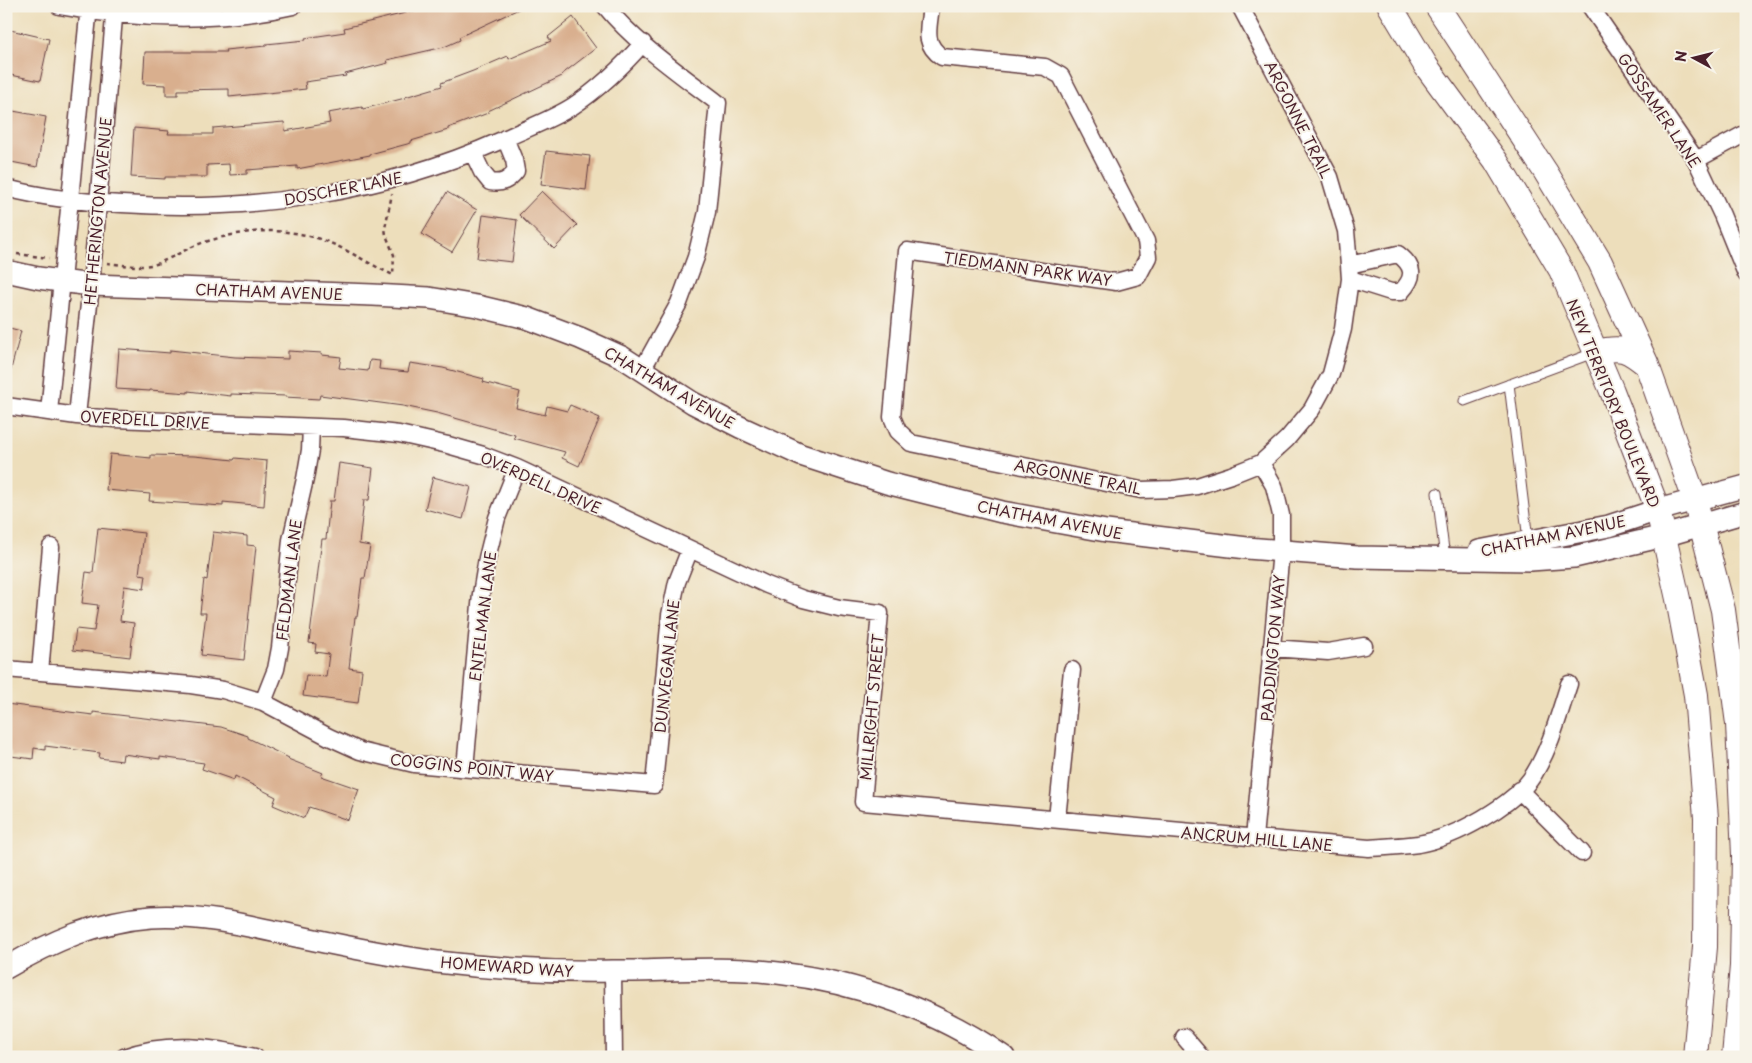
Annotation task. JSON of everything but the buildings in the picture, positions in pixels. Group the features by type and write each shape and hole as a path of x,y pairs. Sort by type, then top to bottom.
{"main road":[{"name":"NEW TERRITORY BOULEVARD","path":"1390,6 1426,66 1496,161 1561,270 1612,391 1658,510 1678,599 1696,695 1706,818 1705,946 1695,1057"},
{"path":"1437,6 1545,171 1600,262 1647,365 1701,524 1723,610 1738,724 1744,855 1742,966 1734,1057"},
{"path":"1596,352 1612,348 1620,349 1631,352 1647,365"}],"street":[{"path":"59,6 171,17 224,16 274,11 293,6"},
{"path":"605,6 616,20 670,66 718,103 707,212 696,258 679,303 642,370"},
{"name":"TIEDMANN PARK WAY","path":"898,431 892,416 907,251 1116,282 1138,276 1148,257 1146,241 1060,76 1045,67 942,57 934,52 929,45 928,33 931,6"},
{"name":"ARGONNE TRAIL","path":"898,431 911,442 1141,490 1173,489 1197,486 1261,463 1287,439 1312,410 1330,374 1343,329 1350,272 1346,231 1330,177 1240,6"},
{"name":"GOSSAMER LANE","path":"1590,6 1696,160 1722,214 1746,274"},
{"name":"HETHERINGTON AVENUE","path":"49,412 88,9"},
{"name":"HETHERINGTON AVENUE","path":"78,416 92,284 114,10"},
{"name":"DOSCHER LANE","path":"6,188 70,200 172,207 222,206 284,200 346,190 393,179 473,153 572,106 598,88 623,66 643,43"},
{"path":"1696,160 1746,133"},
{"path":"473,153 482,172 490,182 501,184 516,171 506,138"},
{"name":"CHATHAM AVENUE","path":"9,262 62,281 92,284 373,294 429,298 477,306 527,318 588,341 622,357 693,403 801,455 886,483 1002,512 1106,531 1281,551 1357,557 1530,560 1574,557 1664,536 1746,512"},
{"name":"OVERDELL DRIVE","path":"6,406 115,419 344,428 399,434 448,445 483,455 517,468 767,585 803,599 839,608 880,612"},
{"name":"FELDMAN LANE","path":"263,702 276,670 280,648 290,540 306,472 311,427"},
{"name":"PADDINGTON WAY","path":"1254,838 1281,551 1281,515 1274,486 1261,463"},
{"name":"ENTELMAN LANE","path":"465,768 481,594 487,558 497,518 517,468"},
{"name":"CHATHAM AVENUE","path":"1446,558 1528,540 1609,526 1658,510 1746,486"},
{"path":"40,672 51,547"},
{"name":"DUNVEGAN LANE","path":"654,785 670,615 677,582 690,549"},
{"name":"MILLRIGHT STREET","path":"863,802 880,612"},
{"path":"1272,648 1328,652 1364,646"},
{"name":"COGGINS POINT WAY","path":"6,669 191,685 223,690 263,702 360,751 414,764 654,785"},
{"path":"1057,819 1072,670"},
{"name":"ANCRUM HILL LANE","path":"863,802 1368,848 1420,844 1451,834 1484,818 1512,797 1534,775 1551,740 1569,684"},
{"path":"1519,790 1582,853"},
{"name":"HOMEWARD WAY","path":"6,968 37,950 81,931 128,920 168,917 209,918 366,951 435,962 486,967 549,971 718,969 775,972 826,981 878,995 958,1028 1004,1057"},
{"path":"613,971 614,1057"},
{"path":"1184,1037 1201,1057"},
{"path":"124,1057 175,1047 208,1048 255,1057"}],"lane":[{"path":"1464,401 1596,352"},
{"path":"1509,384 1528,540"},
{"path":"1437,493 1446,558"}],"path":[{"path":"93,262 136,266 154,264 201,243 258,230 303,235 326,242 393,275 394,255 385,228 390,197 396,192"},
{"path":"9,262 48,258 64,259"}]}
